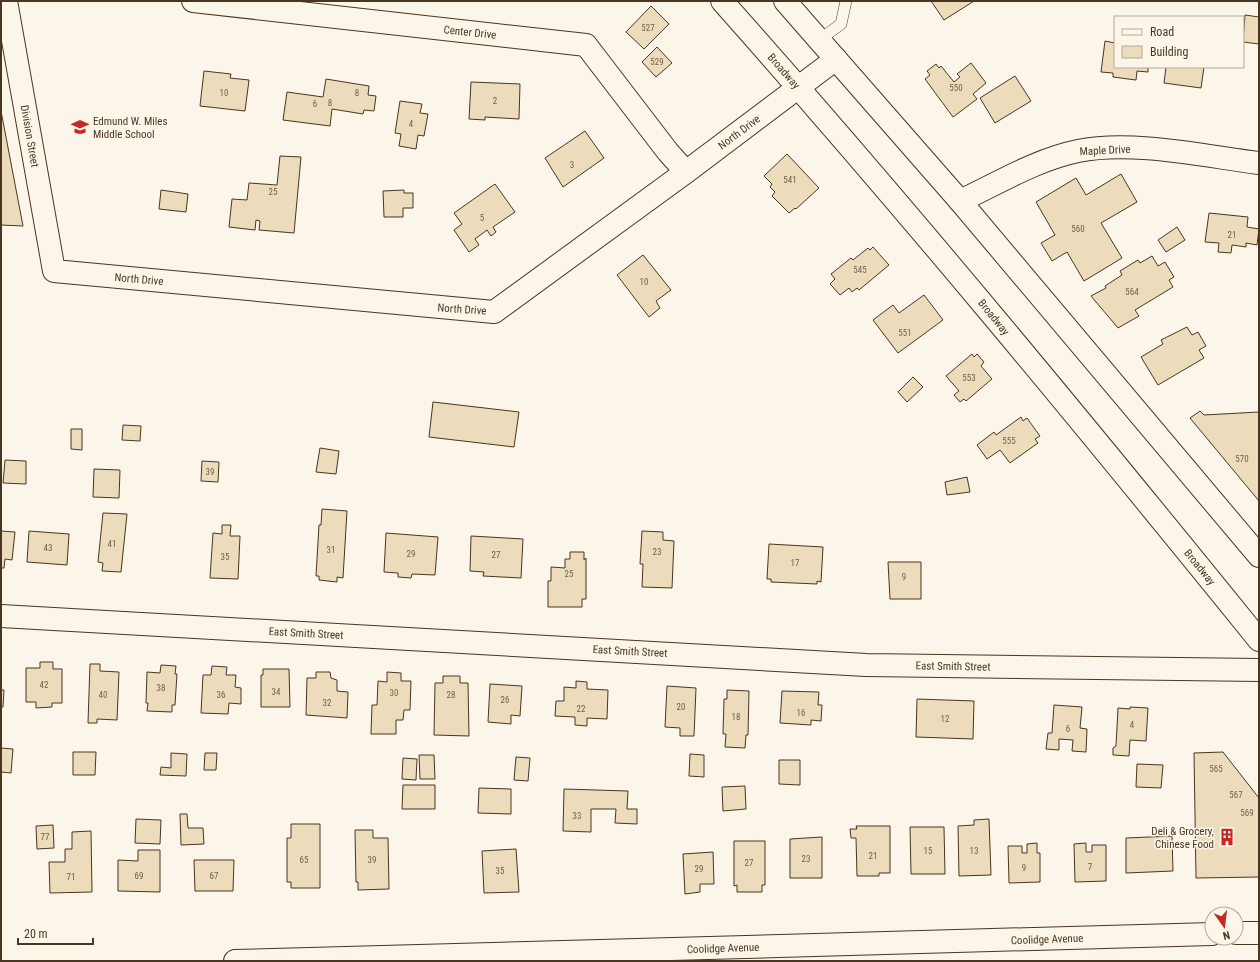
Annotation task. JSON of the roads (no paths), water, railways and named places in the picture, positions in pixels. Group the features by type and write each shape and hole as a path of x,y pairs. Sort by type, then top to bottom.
{"street":[{"name":"Division Street","path":"6,1 54,271"},
{"name":"Center Drive","path":"193,1 586,45 668,152 686,172"},
{"name":"Broadway","path":"722,1 972,289 1259,640"},
{"path":"785,1 960,201 1259,556"},
{"name":"North Drive","path":"54,271 494,312 686,172 836,59"},
{"name":"Maple Drive","path":"960,201 1028,166 1078,151 1119,147 1259,163"},
{"name":"East Smith Street","path":"1,616 866,664 1259,670"},
{"path":"1244,933 1259,933"},
{"name":"Coolidge Avenue","path":"235,961 1204,934"}],"lane":[{"path":"819,40 841,24 846,1"}],"place":[{"name":"Edmund W. Miles Middle School","path":"80,127"},
{"name":"Deli & Grocery, Chinese Food","path":"1227,837"}]}
